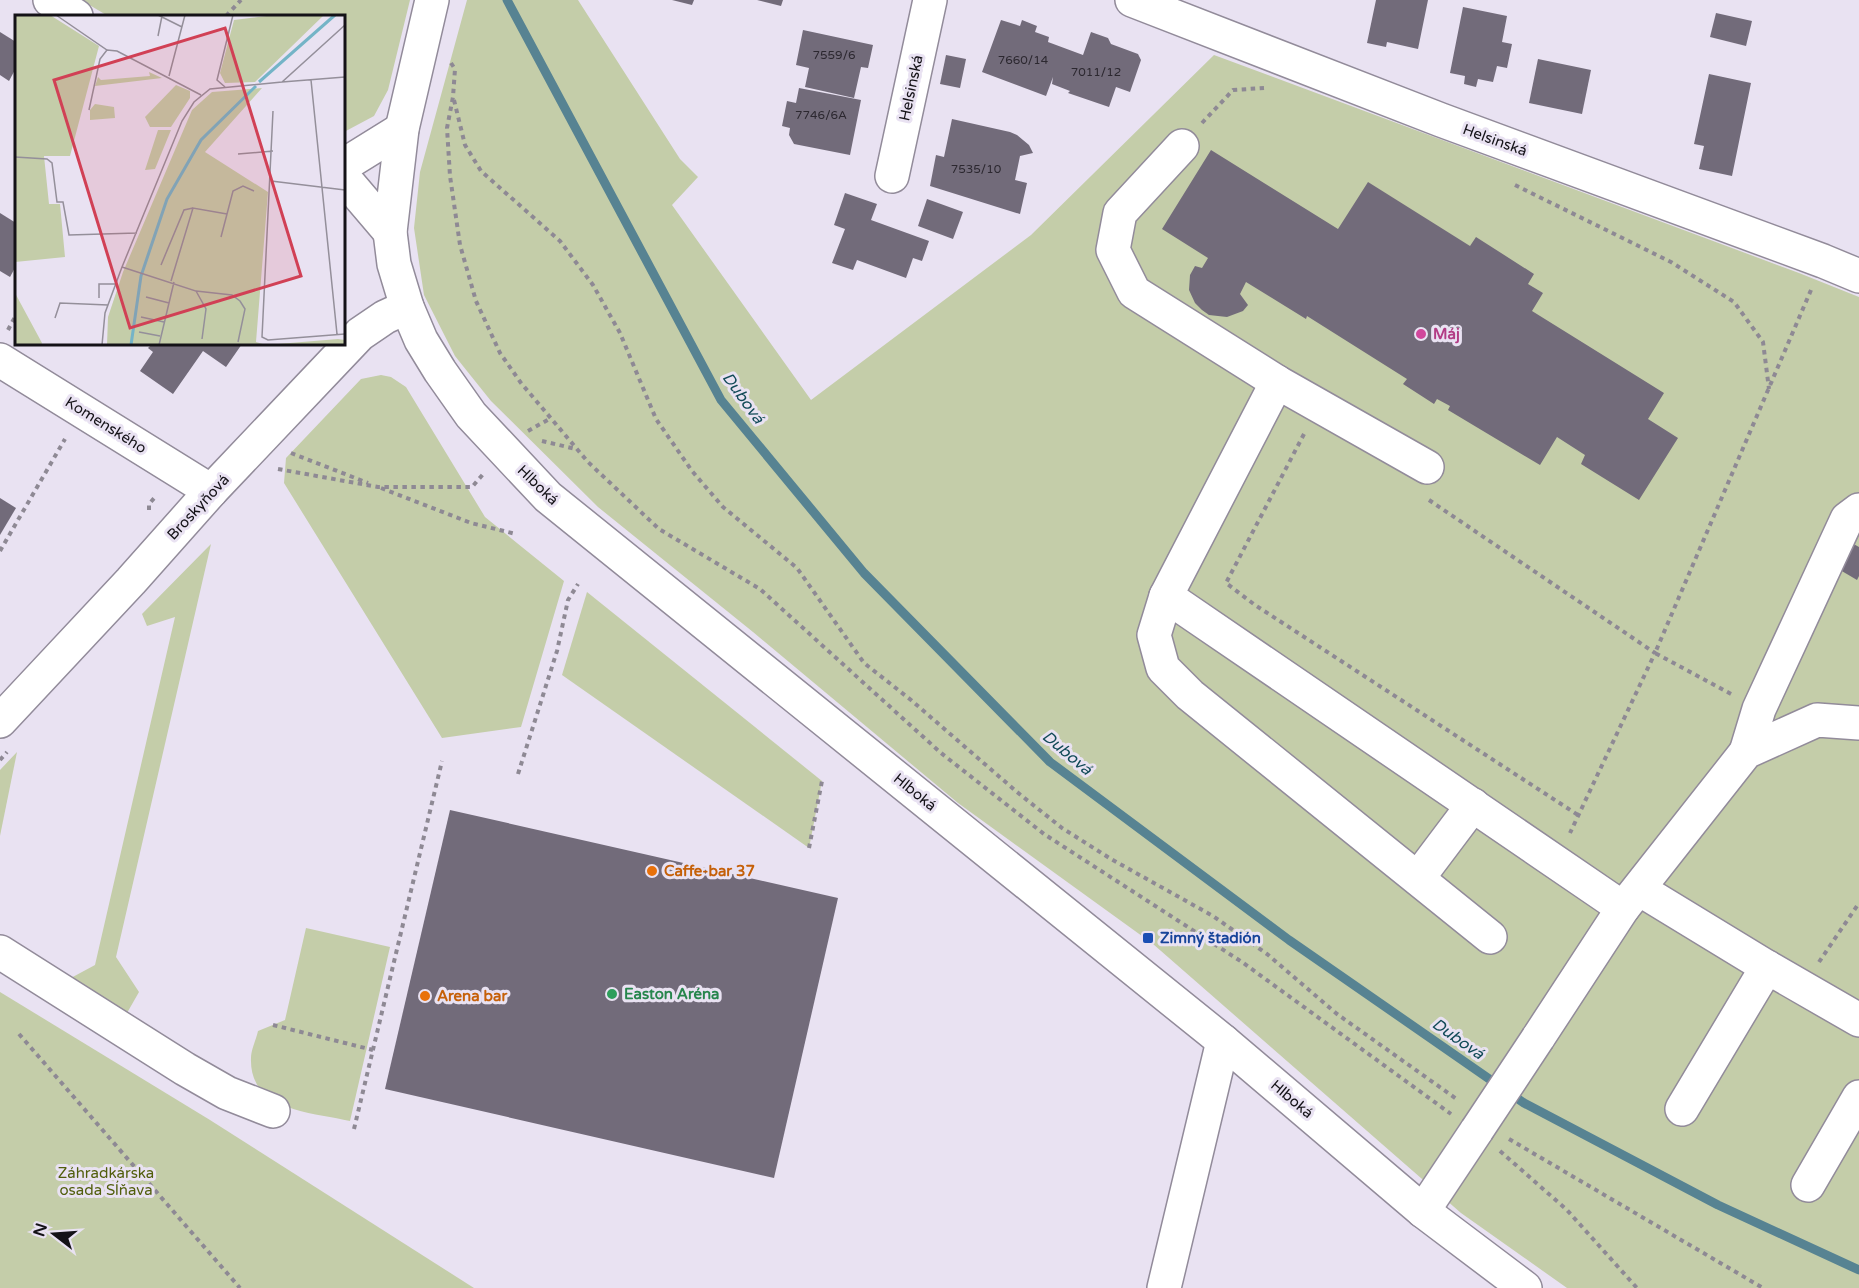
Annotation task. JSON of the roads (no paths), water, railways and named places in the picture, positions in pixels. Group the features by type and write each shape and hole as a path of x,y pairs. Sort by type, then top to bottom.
{"street":[{"path":"50,0 74,15"},
{"name":"Hlboká","path":"432,0 402,129 390,232 394,264 407,307 421,340 471,415 548,497 1223,1041 1423,1211 1525,1288"},
{"name":"Helsinská","path":"892,176 930,0"},
{"name":"Helsinská","path":"1143,2 1441,120 1859,276"},
{"path":"345,164 402,129"},
{"path":"1182,146 1120,213 1113,250 1134,292 1277,382 1423,481"},
{"path":"345,179 390,232"},
{"name":"Broskyňová","path":"0,721 131,581 211,491 360,334 385,317 407,307"},
{"name":"Komenského","path":"3,346 211,491"},
{"path":"1277,382 1166,596 1154,635 1163,668 1190,695 1490,937"},
{"path":"1423,1211 1631,898 1746,752 1759,709 1847,519 1859,510"},
{"path":"1166,596 1562,865 1631,898 1665,903 1767,968 1859,1020"},
{"path":"1746,752 1817,720 1859,723"},
{"path":"1418,878 1473,805"},
{"path":"0,952 193,1074 226,1093 273,1111"},
{"path":"1682,1109 1767,968"},
{"path":"1164,1288 1223,1041"},
{"path":"1809,1185 1859,1097"}],"waterway":[{"name":"Dubová","path":"507,0 721,400 864,573 1050,762 1289,940 1524,1103 1718,1205 1859,1270"}],"place":[{"name":"Máj","path":"1421,334"},
{"name":"Caffe-bar 37","path":"652,871"},
{"name":"Zimný štadión","path":"1148,938"},
{"name":"Easton Aréna","path":"612,994"},
{"name":"Arena bar","path":"425,996"}],"park label":[{"name":"Záhradkárska osada Sĺňava","path":"106,1182"}]}
